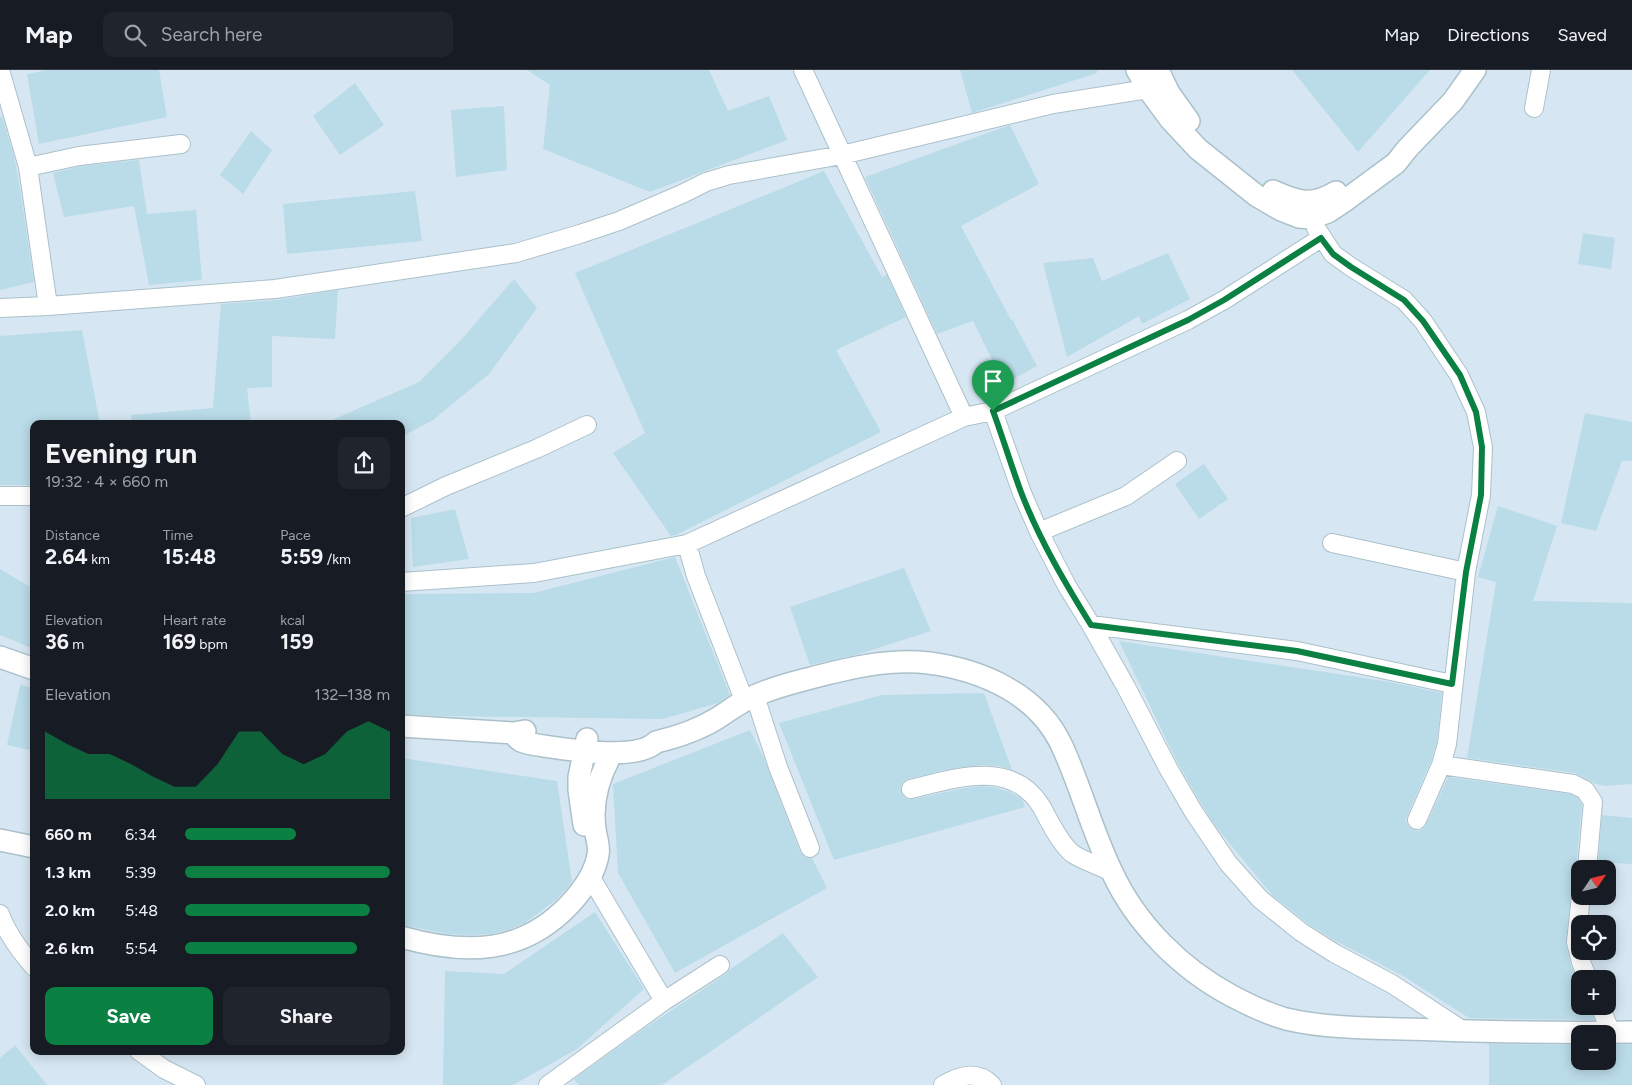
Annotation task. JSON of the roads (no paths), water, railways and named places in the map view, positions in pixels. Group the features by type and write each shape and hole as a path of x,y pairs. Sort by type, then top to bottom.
{"street":[{"path":"0,70 28,167 48,306"},
{"path":"803,70 964,417"},
{"path":"1136,70 1170,119 1244,174 1270,190 1302,202 1316,202 1327,198 1390,155 1407,149"},
{"path":"1158,70 1202,144 1257,196 1282,210 1299,217 1310,218 1328,212 1344,202 1396,164 1407,149 1453,101 1475,70"},
{"path":"1534,108 1541,70"},
{"path":"0,308 275,289 516,253 619,221 706,182 729,175 842,155 1053,104 1148,88"},
{"path":"28,167 79,156 181,144"},
{"path":"1310,218 1333,254 1404,300 1423,321 1460,375 1476,412 1482,447 1481,495 1466,572 1446,744 1441,765 1417,820"},
{"path":"405,582 534,573 687,544 964,417 993,411 1188,320 1224,300 1321,238"},
{"path":"993,411 1022,493 1039,532 1067,586 1091,625 1193,811 1228,863 1260,899 1302,932 1392,984 1462,1030"},
{"path":"405,506 446,486 587,426"},
{"path":"1039,532 1126,496 1177,461"},
{"path":"0,496 30,496"},
{"path":"1332,543 1466,572"},
{"path":"687,544 696,576 778,767 810,848"},
{"path":"1091,625 1297,651 1452,684"},
{"path":"0,657 30,668"},
{"path":"405,726 513,733 530,731 555,736 612,753 641,750 652,746 656,742 698,728 722,716 749,698 784,685 833,672 868,665 902,662 928,663 972,672 994,680 1015,692 1049,724 1062,744 1112,872 1126,897 1162,944 1207,981 1258,1009 1286,1018 1314,1023 1353,1027 1571,1032"},
{"path":"586,745 642,737 656,742"},
{"path":"586,745 581,764 579,790 588,850 593,869 664,1001"},
{"path":"405,938 444,946 478,949 498,946 521,939 541,928 560,914 583,889 599,851 594,828 593,811 599,780 612,753"},
{"path":"1441,765 1573,784 1585,790 1594,802 1588,860"},
{"path":"911,789 962,778 982,776 1004,777 1027,790 1035,798 1058,835 1073,854 1112,872"},
{"path":"0,840 30,846"},
{"path":"1580,905 1576,942 1584,970"},
{"path":"0,914 3,923 22,953 30,962"},
{"path":"548,1085 664,1001 720,965"},
{"path":"1616,1033 1632,1032"},
{"path":"145,1055 164,1069 196,1085"},
{"path":"943,1085 963,1076 973,1075 981,1076 992,1085"}]}
